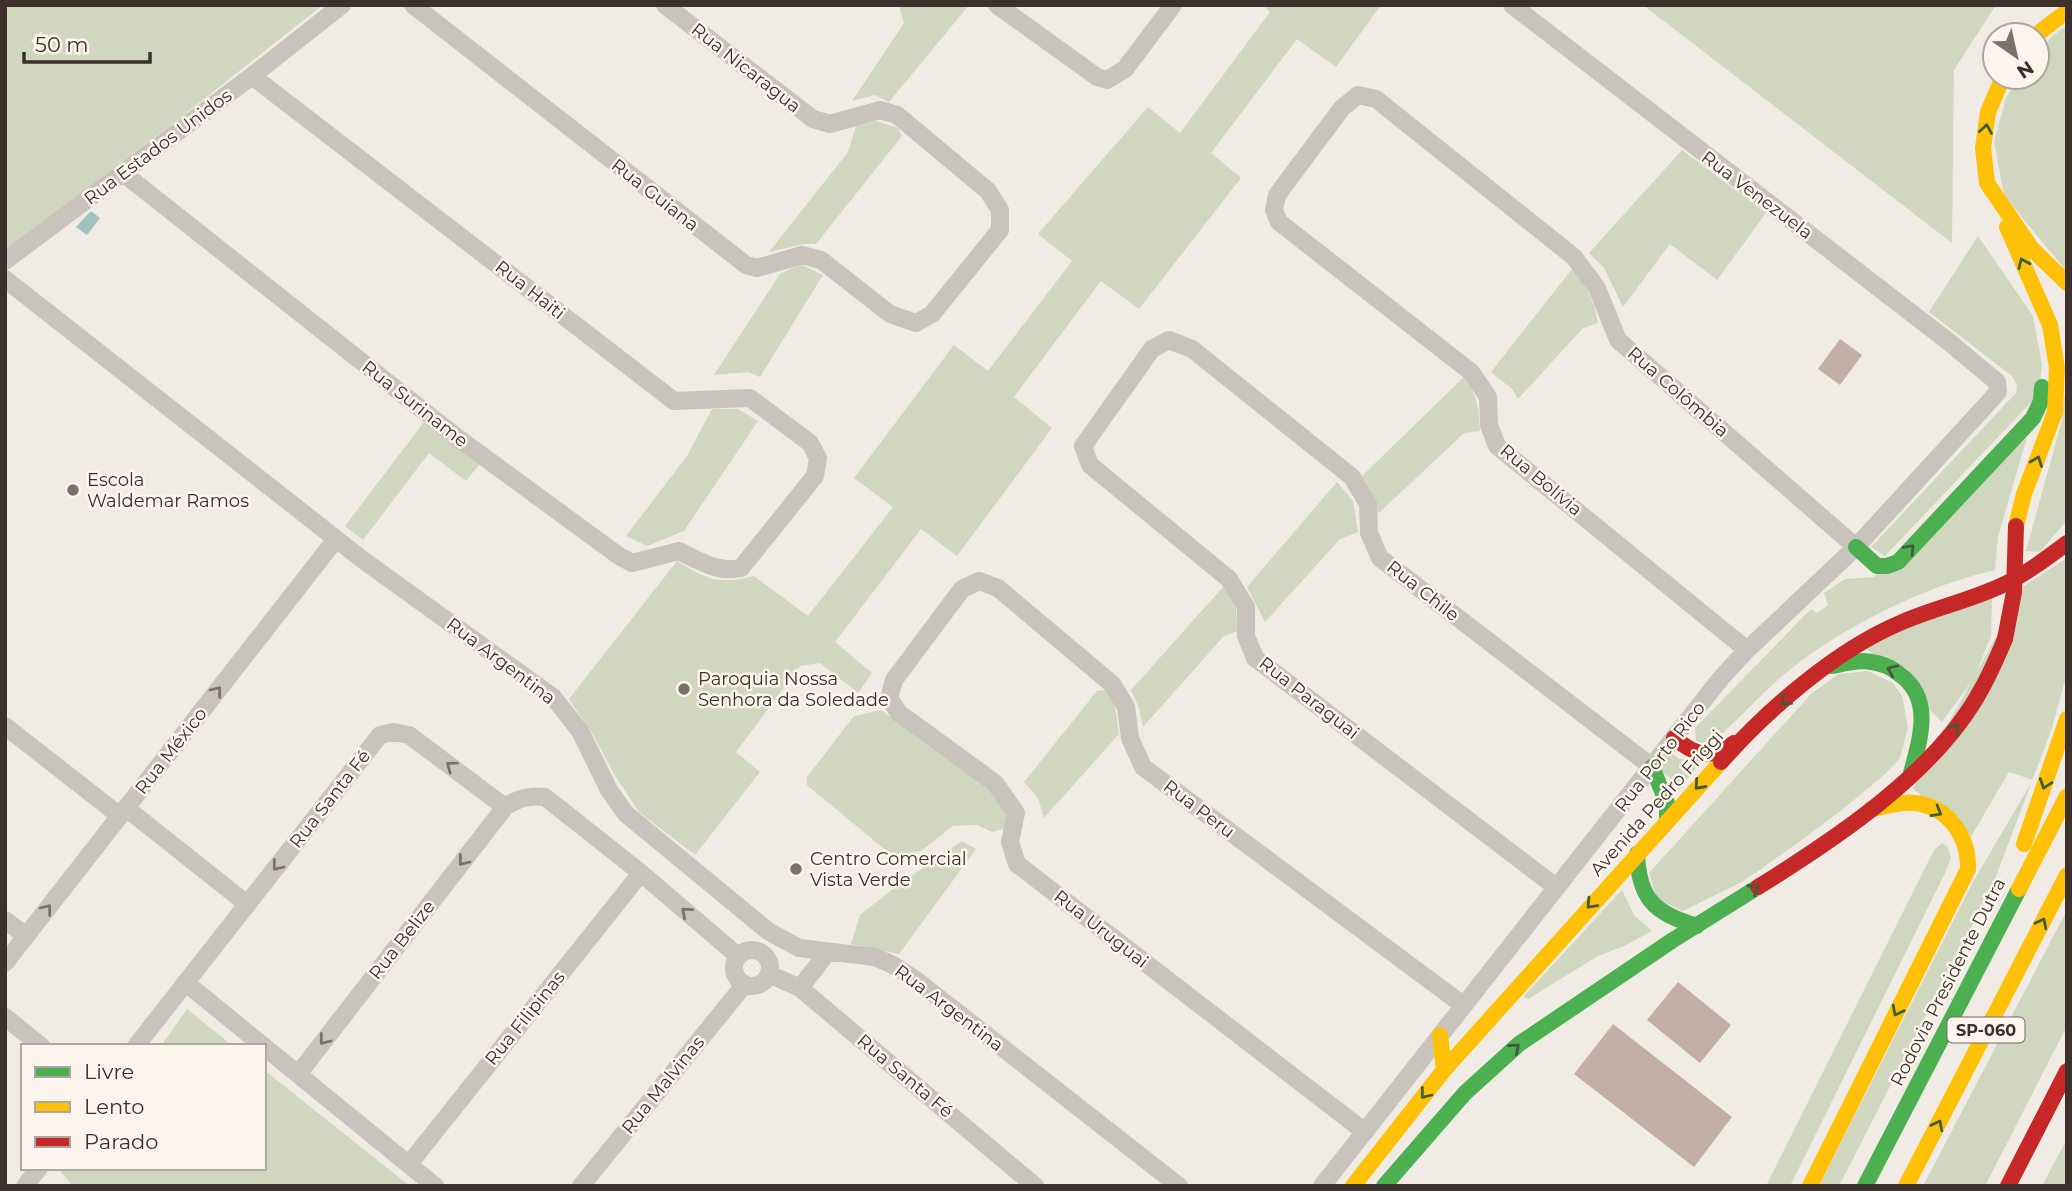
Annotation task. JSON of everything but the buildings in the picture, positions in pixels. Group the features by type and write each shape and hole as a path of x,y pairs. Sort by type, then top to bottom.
{"main road":[{"path":"2051,23 2067,11"},
{"path":"1384,1186 1456,1101 1518,1044 1824,845 1871,809 1946,740 1988,680 2005,639 2014,592 2016,526 2024,494 2055,412 2057,368 2050,325 1987,183 1984,136 1988,112 1997,91"},
{"path":"1987,183 2032,249 2067,283"},
{"path":"1856,547 1877,566 1898,562 2034,418 2041,401 2050,325"},
{"name":"Avenida Pedro Friggi","path":"1353,1186 1444,1070 1745,734 1825,667 1899,623 2003,585 2032,569 2067,543"},
{"path":"1825,667 1864,662 1883,666 1902,675 1916,690 1922,711 1912,774"},
{"path":"1990,942 2067,719"},
{"path":"1674,738 1690,751 1711,756 1724,751 1745,734"},
{"path":"1651,767 1667,803 1667,821"},
{"name":"Rodovia Presidente Dutra","path":"1865,1186 2067,796"},
{"path":"1810,1186 1968,869 1967,847 1960,835 1948,819 1932,808 1914,803 1871,809"},
{"path":"1637,854 1637,870 1643,893 1654,907 1670,918 1697,926"},
{"name":"SP-060","path":"1906,1186 2067,875"},
{"path":"1440,1035 1444,1070"},
{"path":"2009,1184 2067,1070"},
{"path":"2009,1184 2067,1108"}],"street":[{"name":"Rua Estados Unidos","path":"5,261 342,5"},
{"name":"Rua Guiana","path":"413,5 746,265 757,268 802,255 821,260 890,314 916,323 932,314 1000,230 1000,210"},
{"name":"Rua Nicaragua","path":"665,5 813,119 830,124 880,110 897,116 988,191 1000,210"},
{"path":"997,5 1097,77 1107,80 1125,69 1173,5"},
{"name":"Rua Venezuela","path":"1512,5 1949,342 1997,382 1999,387"},
{"name":"Rua Haiti","path":"252,76 674,401 750,398 810,443 818,458 815,476 741,568 730,570"},
{"name":"Rua Colômbia","path":"1273,210 1277,195 1342,107 1358,95 1376,99 1574,257 1597,288 1618,340 1856,547"},
{"name":"Rua Suriname","path":"123,173 444,427 619,556 632,563 679,551 715,569 730,570"},
{"name":"Rua Bolívia","path":"1273,210 1279,222 1471,372 1488,397 1489,425 1497,446 1747,650"},
{"name":"Rua Argentina","path":"5,279 336,539 553,697 580,731 609,789 626,814 768,931 799,948 875,957 893,965 1179,1186"},
{"name":"Rua Chile","path":"1083,446 1153,349 1169,340 1192,349 1352,477 1368,504 1369,533 1380,558 1651,767"},
{"name":"Rua Porto Rico","path":"1322,1186 1721,678 1856,547 1998,392 1999,387"},
{"name":"Rua Paraguai","path":"1083,446 1090,465 1229,579 1246,607 1246,636 1255,658 1556,887"},
{"name":"Rua México","path":"5,963 336,539"},
{"name":"Rua Peru","path":"889,698 894,680 962,589 979,581 998,588 1112,684 1126,707 1130,738 1143,767 1464,1005"},
{"name":"Rua Uruguai","path":"889,698 900,713 995,783 1016,813 1010,842 1017,864 1365,1132"},
{"path":"5,726 247,904"},
{"name":"Rua Santa Fé","path":"138,1044 380,735 393,732 410,735 505,807"},
{"path":"505,807 518,798 545,797 641,873 738,956"},
{"name":"Rua Belize","path":"299,1073 505,807"},
{"name":"Rua Filipinas","path":"409,1164 641,873"},
{"path":"5,919 26,936"},
{"path":"760,951 768,931"},
{"path":"748,950 760,951 768,958 769,975 762,983 745,984 736,977 735,961 748,950"},
{"path":"800,988 827,953"},
{"name":"Rua Santa Fé","path":"769,975 800,988 1035,1186"},
{"path":"186,983 263,1044"},
{"name":"Rua Malvinas","path":"582,1186 745,984"},
{"path":"5,1017 39,1044"},
{"path":"266,1047 436,1186"},
{"path":"25,1186 37,1170"}],"green space":[{"path":"5,5 323,5 5,251"},
{"path":"899,5 969,5 889,102 875,95 852,101 904,23"},
{"path":"1263,5 1381,5 1336,67 1297,39 1211,153 1241,178 1139,309 1101,281 1014,397 1052,428 957,556 921,529 835,642 872,673 858,693 820,663 800,666 736,752 760,772 695,855 639,812 569,699 677,561 714,579 731,580 754,576 808,616 893,507 854,478 954,345 988,371 1072,261 1038,234 1148,107 1180,133 1270,12"},
{"path":"1643,5 1996,5 1986,21 1981,21 1981,28 1954,70 1952,243"},
{"path":"2067,26 2067,272 2004,195 1994,141 2006,98 2011,91 2051,91 2053,36"},
{"path":"876,121 898,128 902,136 816,244 769,252 848,152 856,126"},
{"path":"1682,150 1766,213 1717,280 1670,244 1623,307 1604,268 1589,253"},
{"path":"1978,236 2033,316 2042,365 2038,395 1885,556 1871,547 2016,393 2017,385 2012,376 1929,312"},
{"path":"800,264 823,275 760,377 748,372 714,375 780,274"},
{"path":"1572,269 1589,294 1598,323 1583,328 1518,399 1512,389 1491,372"},
{"path":"2067,371 2067,520 2040,552 2026,551 2062,420"},
{"path":"1464,377 1476,402 1480,431 1464,433 1379,513 1362,476"},
{"path":"712,409 738,409 758,421 684,531 647,546 626,536 687,456"},
{"path":"427,418 483,460 466,481 429,453 363,540 345,526"},
{"path":"2027,437 1998,537 1995,570 1916,596 1862,622 1792,668 1717,738 1704,744 1696,741 1695,728 1811,609 1817,613 1828,605 1824,593 1845,579 1874,577"},
{"path":"1337,482 1353,501 1358,532 1340,539 1265,622 1247,587"},
{"path":"2067,558 2067,673 2052,728 2032,780 2009,772 1969,840 1913,788 2024,586"},
{"path":"1224,586 1235,601 1238,631 1224,636 1143,727 1131,690"},
{"path":"1992,593 1991,636 1974,678 1942,722 1864,646"},
{"path":"1868,671 1893,683 1902,696 1908,727 1900,758 1847,806 1742,882 1683,911 1657,899 1649,873 1812,693 1839,674"},
{"path":"1105,690 1114,699 1119,734 1044,818 1038,798 1024,782 1097,691"},
{"path":"881,710 996,793 1009,811 1005,828 992,832 977,825 953,826 921,851 903,855 888,852 807,785 807,777 854,716"},
{"path":"1672,753 1679,759 1701,762 1676,793 1671,779 1659,771"},
{"path":"2031,783 1992,887 1839,1186 1819,1186 1974,880"},
{"path":"962,841 976,849 899,954 851,944 860,915"},
{"path":"1942,843 1948,847 1951,858 1945,873 1790,1186 1766,1186 1934,850"},
{"path":"1622,890 1634,915 1652,931 1598,956 1528,999 1524,996"},
{"path":"2067,910 2067,1026 1985,1186 1923,1186"},
{"path":"187,1009 231,1044 162,1044"},
{"path":"266,1072 410,1186 73,1186 60,1171 266,1170"},
{"path":"2067,1139 2067,1186 2042,1186"}],"water":[{"path":"91,211 100,218 87,235 76,227"}],"traffic: fast":[{"path":"1856,547 1877,566 1898,562 2033,418 2041,401 2042,387"},
{"path":"1832,666 1860,661 1874,662 1892,669 1910,684 1917,695 1922,720 1911,773"},
{"path":"1652,767 1667,803 1667,821"},
{"path":"1637,854 1641,882 1652,902 1670,916 1697,926"},
{"path":"1384,1186 1465,1093 1519,1044 1673,940 1758,887"},
{"path":"1865,1186 2019,889"}],"traffic: slow":[{"path":"2051,23 2067,11"},
{"path":"1997,91 1988,112 1983,148 1987,183 2032,249 2067,283"},
{"path":"2007,227 2050,325 2057,368 2055,412 2024,494 2016,526"},
{"path":"2024,844 2067,719"},
{"path":"1353,1186 1444,1070 1721,762"},
{"path":"2019,889 2067,796"},
{"path":"1810,1186 1968,869 1961,835 1938,810 1915,803 1898,803 1871,809"},
{"path":"1906,1186 2067,875"},
{"path":"1440,1035 1444,1070"}],"traffic: jam":[{"path":"2005,639 2014,592 2016,526"},
{"path":"1721,762 1781,702 1827,665 1852,649 1900,623 2005,584 2067,543"},
{"path":"1758,887 1852,824 1913,775 1963,718 1985,682 2005,639"},
{"path":"1674,738 1703,754 1717,752 1734,743"},
{"path":"2008,1186 2067,1071"}],"place":[{"name":"Escola Waldemar Ramos","path":"73,490"},
{"name":"Paroquia Nossa Senhora da Soledade","path":"684,689"},
{"name":"Centro Comercial Vista Verde","path":"796,869"}]}
